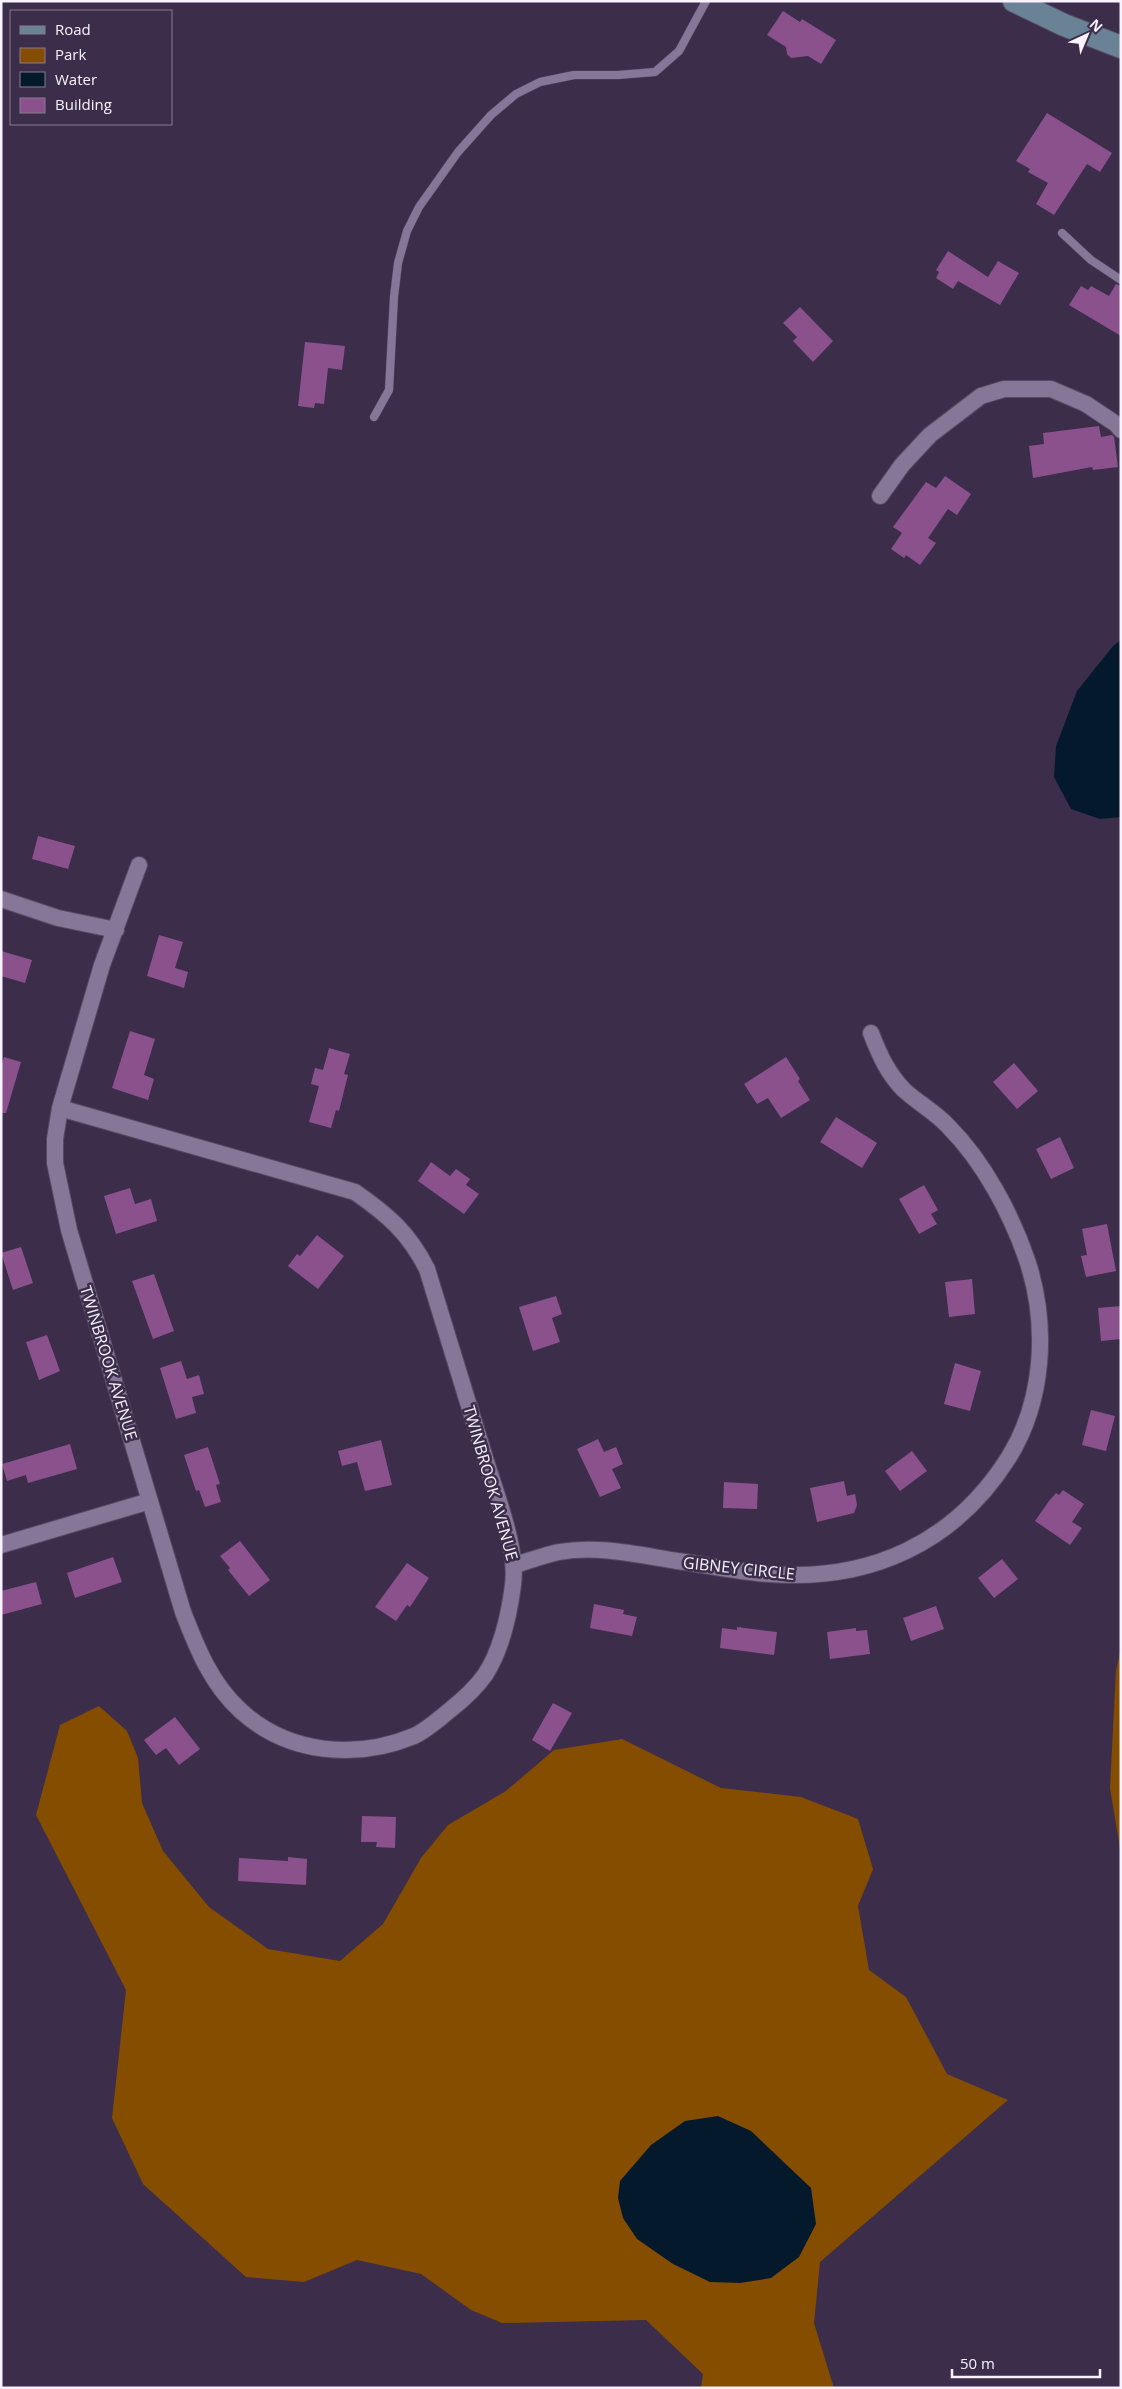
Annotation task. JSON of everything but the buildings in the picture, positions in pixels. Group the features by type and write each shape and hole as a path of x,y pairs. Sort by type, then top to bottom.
{"street":[{"path":"1014,1 1064,25 1121,47"},
{"path":"880,496 908,457 930,435 981,396 1004,389 1051,389 1086,404 1116,424 1121,430"},
{"name":"TWINBROOK AVENUE","path":"60,1108 355,1192 387,1215 416,1248 427,1269 501,1509 515,1565 513,1586 504,1630 485,1674 471,1693 434,1723 414,1736 370,1749 323,1750 279,1737 259,1725 235,1705 212,1675 200,1655 183,1612 70,1230 55,1163 55,1139 60,1108 102,965 139,865"},
{"path":"1,899 58,918 116,930"},
{"name":"GIBNEY CIRCLE","path":"515,1565 560,1552 587,1551 615,1552 768,1574 836,1573 873,1565 917,1547 941,1532 970,1508 995,1479 1015,1447 1030,1412 1038,1375 1041,1337 1037,1300 1028,1263 1010,1220 988,1179 967,1147 948,1125 904,1090 880,1057 871,1033"},
{"path":"1,1545 150,1501"}],"lane":[{"path":"374,417 389,390 394,297 398,263 407,231 419,207 458,152 491,115 516,94 540,82 574,75 618,75 655,72 679,51 706,1"},
{"path":"1062,233 1091,260 1121,280"}],"green space":[{"path":"1121,1648 1121,1854 1110,1788 1116,1671"},
{"path":"99,1706 127,1731 138,1758 142,1803 163,1851 209,1907 268,1949 340,1961 383,1924 421,1858 448,1825 506,1791 554,1750 622,1739 721,1788 801,1797 858,1819 873,1869 858,1906 869,1970 906,1997 947,2074 1008,2100 820,2262 814,2323 834,2388 701,2388 703,2374 646,2320 502,2323 471,2310 421,2274 357,2260 304,2282 246,2277 143,2184 112,2118 126,1990 36,1815 60,1725"}],"water":[{"path":"1121,640 1121,817 1100,819 1071,809 1054,777 1056,746 1077,691 1113,646"},
{"path":"718,2116 751,2131 811,2188 816,2224 799,2257 771,2278 740,2283 710,2282 673,2264 637,2239 623,2218 618,2198 620,2181 651,2145 685,2121"}]}
